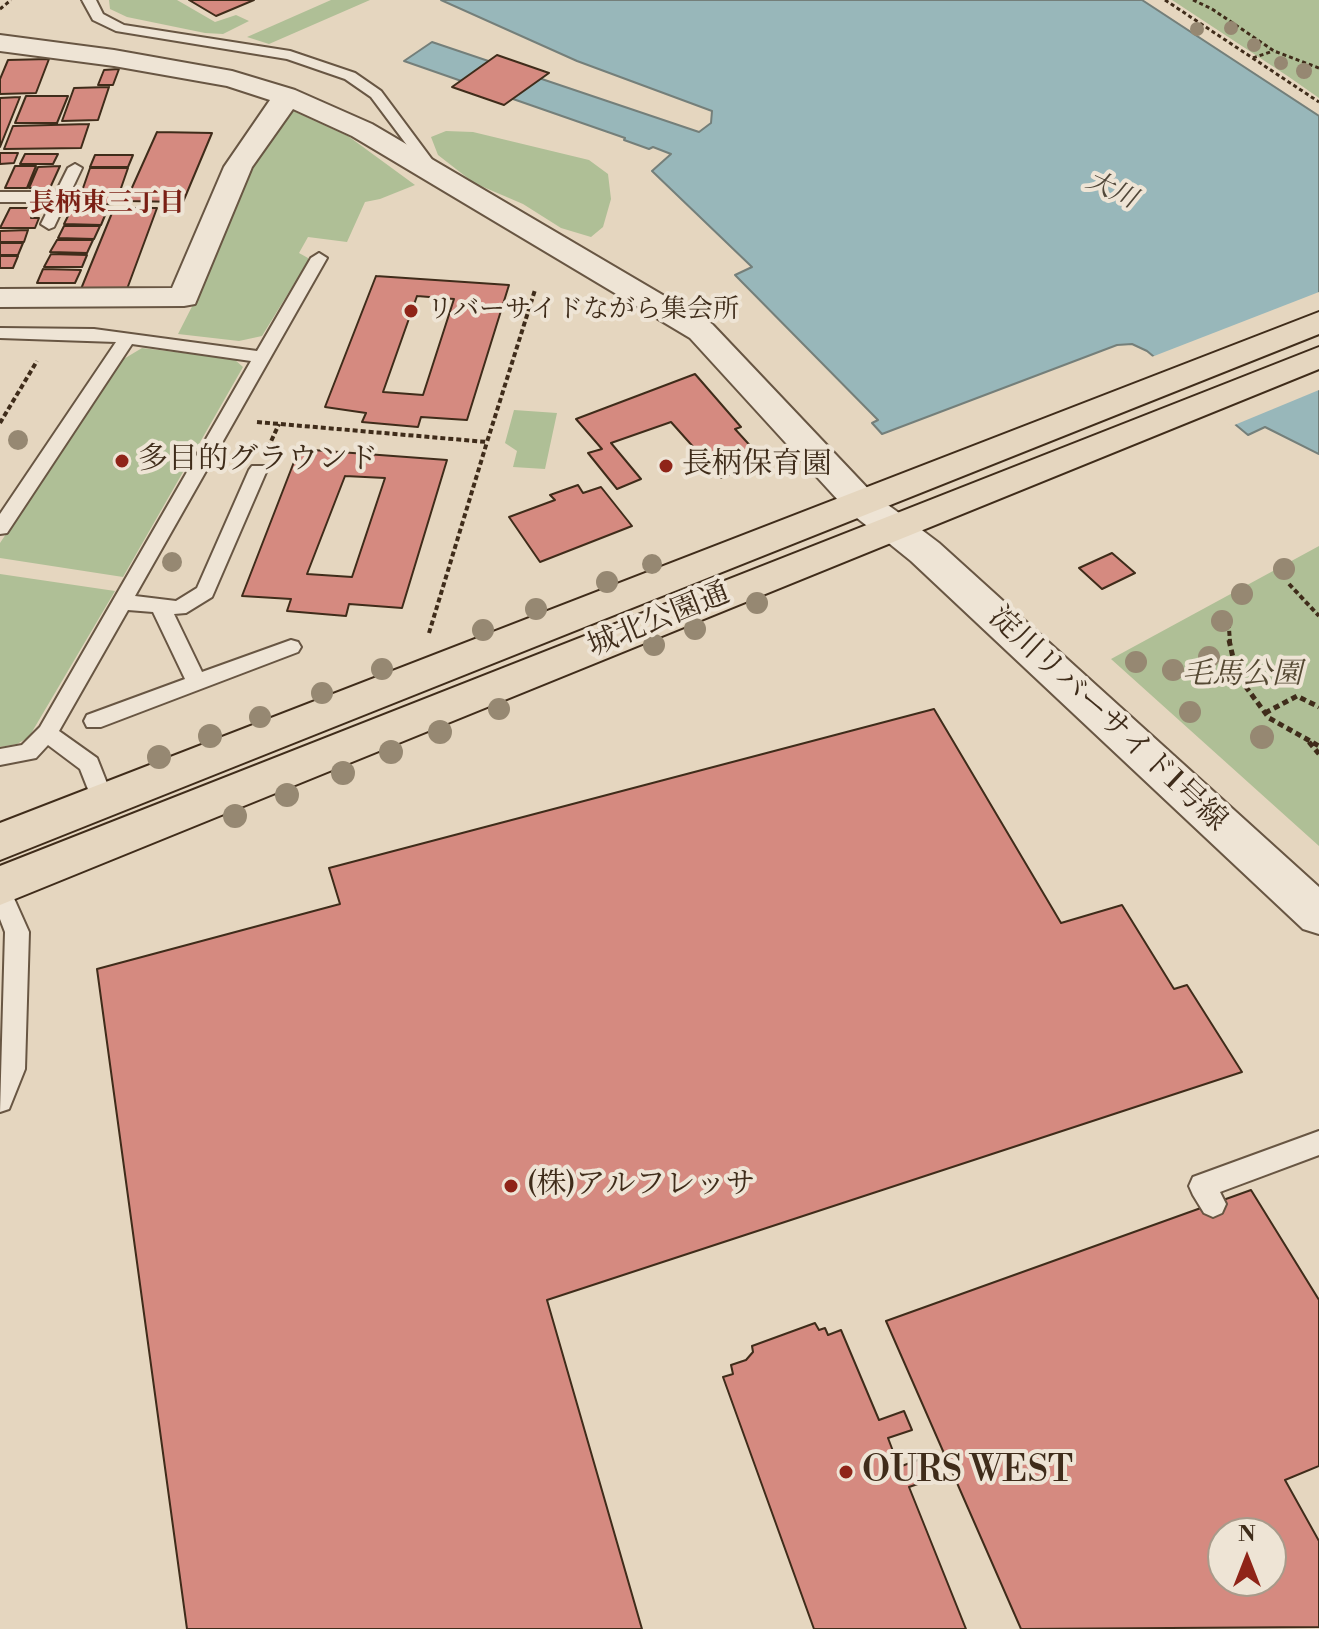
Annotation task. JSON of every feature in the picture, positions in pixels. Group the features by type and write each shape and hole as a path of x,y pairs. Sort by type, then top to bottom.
{"main road":[{"name":"城北公園通","path":"0,889 877,515 991,450 1319,322"},
{"name":"城北公園通","path":"0,842 103,801 877,515 1020,477 1319,357"}],"street":[{"path":"3,49 206,73 285,96 362,130 701,331 877,515"},
{"path":"0,298 184,297 238,167 282,105 285,96"},
{"name":"淀川リバーサイド1号線","path":"877,515 942,567 1319,915"}],"lane":[{"path":"89,0 98,17 121,28 290,55 350,76 376,94 435,173"},
{"path":"49,224 75,168"},
{"path":"0,197 62,197"},
{"path":"0,757 28,752 47,733 319,258"},
{"path":"0,333 94,334 260,357"},
{"path":"0,528 127,339"},
{"path":"121,602 179,608 205,592 258,470"},
{"path":"160,607 197,683"},
{"path":"94,721 291,647"},
{"path":"47,733 89,764 103,801"},
{"path":"0,889 17,932 13,1069 0,1101"},
{"path":"1213,1204 1202,1186 1319,1143"}],"path":[{"path":"0,9 11,0"},
{"path":"1165,0 1319,102"},
{"path":"1193,0 1212,9 1274,51 1319,68"},
{"path":"1253,58 1274,51"},
{"path":"426,644 535,290"},
{"path":"0,423 54,333"},
{"path":"224,420 487,442"},
{"path":"1289,584 1319,616"},
{"path":"1228,615 1230,650 1237,675 1269,718 1319,746"},
{"path":"1265,713 1297,696 1319,707"},
{"path":"1308,741 1319,754"}],"green space":[{"path":"109,0 177,0 215,22 236,15 249,21 223,34 205,33 127,17 110,9"},
{"path":"331,0 370,0 269,44 247,37"},
{"path":"1172,0 1319,0 1319,98 1289,77"},
{"path":"289,109 348,136 415,185 365,202 347,242 308,237 299,253 308,261 262,336 239,341 178,334 203,285 248,170"},
{"path":"446,131 473,132 589,160 608,174 611,199 603,227 591,237 561,228 523,204 474,183 438,155 431,137"},
{"name":"多目的グラウンド","path":"142,348 234,359 243,367 123,577 0,558 0,543 122,360"},
{"path":"514,410 557,413 545,469 513,467 517,451 505,443"},
{"name":"毛馬公園","path":"1319,546 1319,846 1111,659"},
{"path":"0,574 115,591 29,737 17,744 0,747"}],"water":[{"name":"大川","path":"441,0 1142,0 1319,116 1319,454 1265,427 1248,435 1147,351 1132,344 1117,345 882,434 872,423 878,420 735,275 752,267 652,171 671,154 653,147 649,149 404,61 432,42 699,132 711,123 712,111 577,61"}],"pier":[{"path":"1319,292 1319,390 1232,426 1149,358"}],"building":[{"path":"189,0 254,0 216,16"},
{"path":"497,55 549,73 504,105 452,87"},
{"path":"49,59 36,93 0,94 0,79 8,60"},
{"path":"119,69 113,85 98,85 104,70"},
{"path":"109,87 98,120 62,121 74,88"},
{"path":"26,96 68,96 57,123 15,123"},
{"path":"20,97 0,147 0,98"},
{"path":"89,124 81,148 4,149 13,126"},
{"path":"157,132 212,133 183,202 126,201"},
{"path":"0,153 18,153 14,163 0,164"},
{"path":"25,154 58,154 53,164 20,164"},
{"path":"95,155 133,155 128,167 90,167"},
{"path":"15,166 36,166 27,188 5,188"},
{"path":"60,166 50,188 29,188 38,167"},
{"path":"90,168 128,168 120,191 82,191"},
{"path":"81,192 120,192 115,204 76,205"},
{"path":"10,208 35,208 31,218 39,218 35,228 0,228"},
{"path":"114,208 157,208 127,289 81,289"},
{"path":"70,212 106,213 101,225 64,224"},
{"path":"64,226 100,226 94,239 58,238"},
{"path":"28,230 24,242 0,242 0,231"},
{"path":"57,240 93,240 87,253 50,252"},
{"path":"0,243 23,243 18,255 0,255"},
{"path":"51,254 87,255 82,267 44,267"},
{"path":"0,256 18,256 13,268 0,268"},
{"path":"43,269 81,270 75,283 37,283"},
{"path":"376,276 509,285 467,420 421,417 418,427 362,422 366,413 325,407","holes":["417,296 454,299 423,395 383,392"]},
{"path":"695,374 741,427 735,429 765,462 721,478 671,422 611,443 641,479 617,489 588,453 602,449 576,419"},
{"path":"299,449 447,460 402,608 349,604 346,616 287,611 291,599 242,596","holes":["345,476 385,478 352,577 307,574"]},
{"path":"578,485 583,493 601,487 632,526 540,562 509,517 555,500 550,495"},
{"path":"1112,553 1135,573 1102,589 1079,568"},
{"name":"(株)アルフレッサ","path":"934,709 1061,923 1122,905 1174,989 1187,985 1242,1072 547,1300 642,1629 187,1629 97,969 340,904 329,868"},
{"path":"1251,1190 1319,1300 1319,1466 1285,1480 1319,1541 1319,1627 1021,1629 886,1321"},
{"name":"OURS WEST","path":"815,1323 819,1330 825,1328 828,1335 841,1330 879,1420 904,1411 912,1430 888,1438 899,1467 929,1456 938,1477 909,1487 966,1629 814,1629 723,1377 733,1374 731,1365 746,1360 753,1352 752,1346"}],"place":[{"name":"リバーサイドながら集会所","path":"411,311"},
{"name":"多目的グラウンド","path":"122,461"},
{"name":"長柄保育園","path":"666,466"},
{"name":"(株)アルフレッサ","path":"511,1186"},
{"name":"OURS WEST","path":"846,1472"}],"district":[{"name":"長柄東三丁目","path":"107,205"}]}
